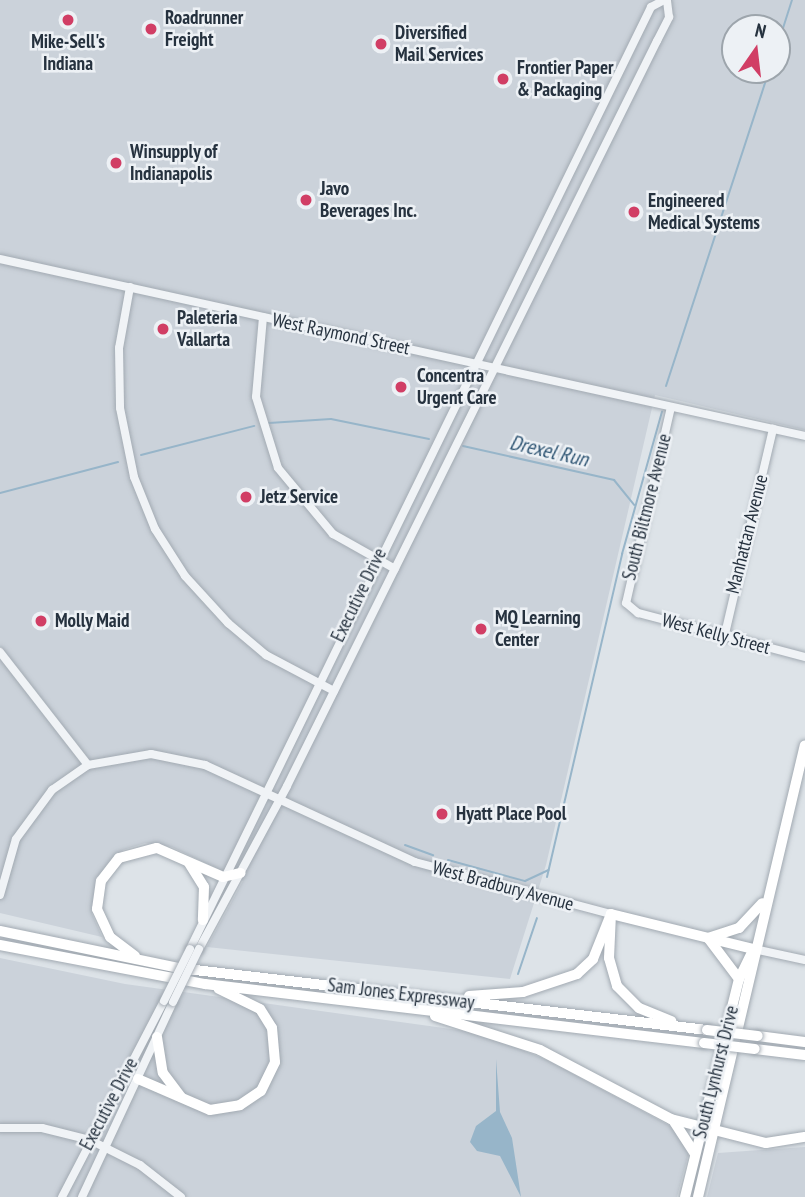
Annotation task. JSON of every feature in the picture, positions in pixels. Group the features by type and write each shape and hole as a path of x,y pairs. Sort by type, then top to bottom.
{"highway":[{"path":"144,961 103,927 97,902 101,881 132,851 157,848 223,877 241,873"},
{"path":"184,858 204,887 203,920"},
{"path":"422,996 505,995 577,974 591,962 611,914"},
{"path":"611,914 609,958 625,996 651,1014 707,1030"},
{"name":"Sam Jones Expressway","path":"2,931 144,961 805,1042"},
{"name":"Sam Jones Expressway","path":"0,945 205,984 805,1055"},
{"path":"138,1079 188,1104 213,1110 246,1102 265,1086 276,1059 272,1028 260,1009 205,984"},
{"path":"402,1007 540,1051 671,1119 766,1143 805,1137"},
{"path":"157,1037 164,1076 188,1104"},
{"path":"671,1119 695,1154"}],"main road":[{"name":"South Lynhurst Drive","path":"698,1197 752,979 754,949 765,900 805,745"},
{"path":"739,979 708,938 738,928 765,900"},
{"name":"West Bradbury Avenue","path":"611,914 754,949"},
{"name":"South Lynhurst Drive","path":"685,1197 739,979 754,949"}],"street":[{"name":"Executive Drive","path":"62,1197 94,1141 124,1076 169,1002 195,949 241,873 279,802 669,17 666,0 651,7 474,363 262,792 203,920 195,949"},
{"name":"West Raymond Street","path":"0,259 805,436"},
{"path":"130,287 119,401 128,457 149,516 185,576 216,611 258,648 334,691"},
{"path":"263,317 255,387 272,456 314,516 377,561 395,569"},
{"name":"South Biltmore Avenue","path":"628,607 625,595 671,407"},
{"name":"Manhattan Avenue","path":"724,638 774,429"},
{"name":"West Kelly Street","path":"628,607 724,638 805,657"},
{"path":"0,652 88,765 52,790 27,819 0,895"},
{"name":"West Bradbury Avenue","path":"88,765 170,755 262,792 415,862 611,914"},
{"path":"754,949 805,960"},
{"name":"Executive Drive","path":"82,1197 157,1037 169,1002"},
{"path":"124,1076 138,1079"},
{"path":"0,1128 42,1128 94,1141 181,1197"}],"shaded area":[{"path":"0,0 805,0 805,430 655,395 546,865 510,979 207,947 243,881 172,847 145,843 123,850 96,878 92,914 102,937 0,913"},
{"path":"0,958 125,984 480,1033 547,1060 676,1129 689,1152 677,1197 0,1197"},
{"path":"805,1147 805,1197 707,1197 718,1153"}],"water":[{"path":"496,1059 500,1112 512,1138 521,1197 500,1156 477,1151 470,1142 476,1126 496,1111"}],"waterway":[{"path":"788,14 792,0"},
{"path":"666,386 764,84"},
{"path":"547,877 622,554 662,412"},
{"name":"Drexel Run","path":"269,423 331,419 429,439"},
{"name":"Drexel Run","path":"141,455 254,426"},
{"name":"Drexel Run","path":"463,446 614,480 634,505"},
{"name":"Drexel Run","path":"0,493 118,462"},
{"path":"405,845 433,855"},
{"path":"448,860 525,881 549,870"},
{"path":"518,974 537,918"}],"place":[{"name":"Mike-Sell's Indiana","path":"68,20"},
{"name":"Roadrunner Freight","path":"151,29"},
{"name":"Diversified Mail Services","path":"381,44"},
{"name":"Frontier Paper & Packaging","path":"503,79"},
{"name":"Winsupply of Indianapolis","path":"116,163"},
{"name":"Javo Beverages Inc.","path":"306,200"},
{"name":"Engineered Medical Systems","path":"634,212"},
{"name":"Paleteria Vallarta","path":"163,329"},
{"name":"Concentra Urgent Care","path":"401,387"},
{"name":"Jetz Service","path":"246,497"},
{"name":"Molly Maid","path":"41,621"},
{"name":"MQ Learning Center","path":"481,629"},
{"name":"Hyatt Place Pool","path":"442,814"}]}
